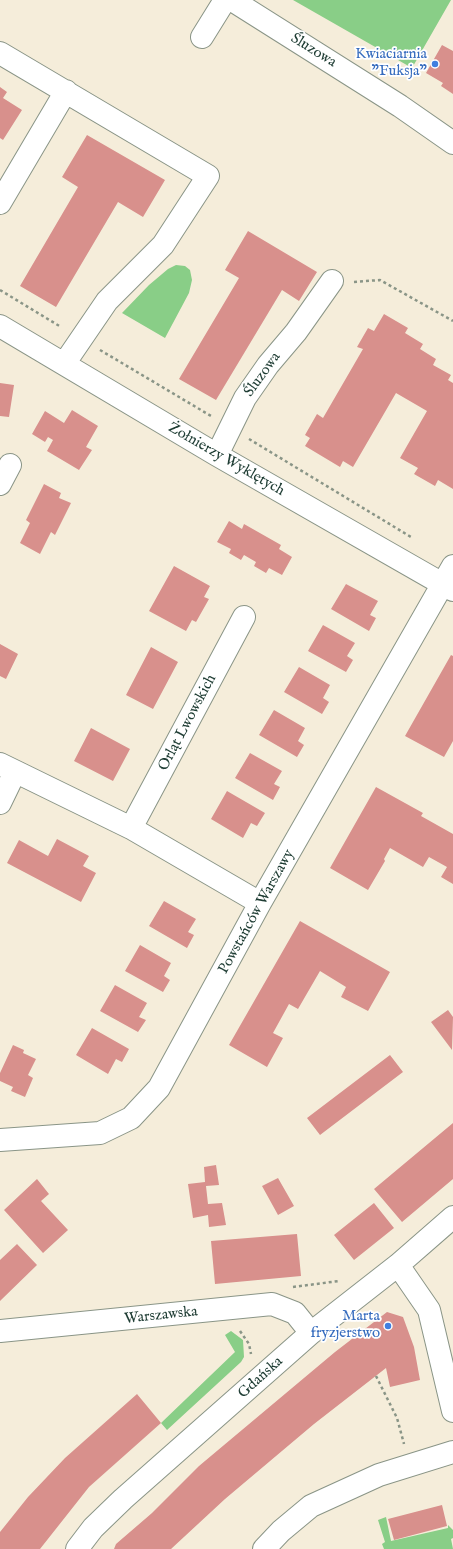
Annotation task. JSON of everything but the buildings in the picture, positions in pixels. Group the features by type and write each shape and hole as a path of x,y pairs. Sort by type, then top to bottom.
{"street":[{"path":"202,37 225,0"},
{"name":"Śluzowa","path":"243,3 400,106 453,143"},
{"path":"0,53 208,176 163,245 107,301 64,364"},
{"path":"0,203 66,91"},
{"name":"Śluzowa","path":"217,455 245,398 268,365 296,332 332,282"},
{"name":"Żołnierzy Wyklętych","path":"0,326 217,455 449,580"},
{"path":"0,484 10,466"},
{"name":"Powstańców Warszawy","path":"0,1140 100,1133 130,1118 159,1088 260,903 449,580"},
{"name":"Orląt Lwowskich","path":"131,828 244,617"},
{"path":"0,803 8,768 131,828 260,903"},
{"name":"Gdańska","path":"77,1549 93,1528 123,1499 311,1333 398,1265 453,1217"},
{"path":"398,1265 429,1310 453,1412"},
{"name":"Warszawska","path":"0,1331 272,1304 295,1313 311,1333"},
{"path":"264,1549 281,1531 311,1506 379,1475 453,1452"}],"path":[{"path":"332,282 361,282 380,280 453,321"},
{"path":"288,1287 317,1285 344,1279"},
{"path":"376,1376 397,1418 404,1446"}],"green space":[{"path":"293,0 451,0 412,68"},
{"path":"176,265 185,266 190,270 192,280 189,293 165,338 122,313 149,285 168,269"},
{"path":"231,1331 243,1340 244,1357 241,1362 167,1430 161,1423 235,1352 225,1335"},
{"path":"386,1517 391,1541 448,1528 448,1525 453,1530 453,1538 451,1539 453,1549 384,1549 382,1544 385,1542 378,1520"}],"place":[{"name":"Kwiaciarnia \"Fuksja\"","path":"435,64"},
{"name":"Marta fryzjerstwo","path":"388,1326"}]}
